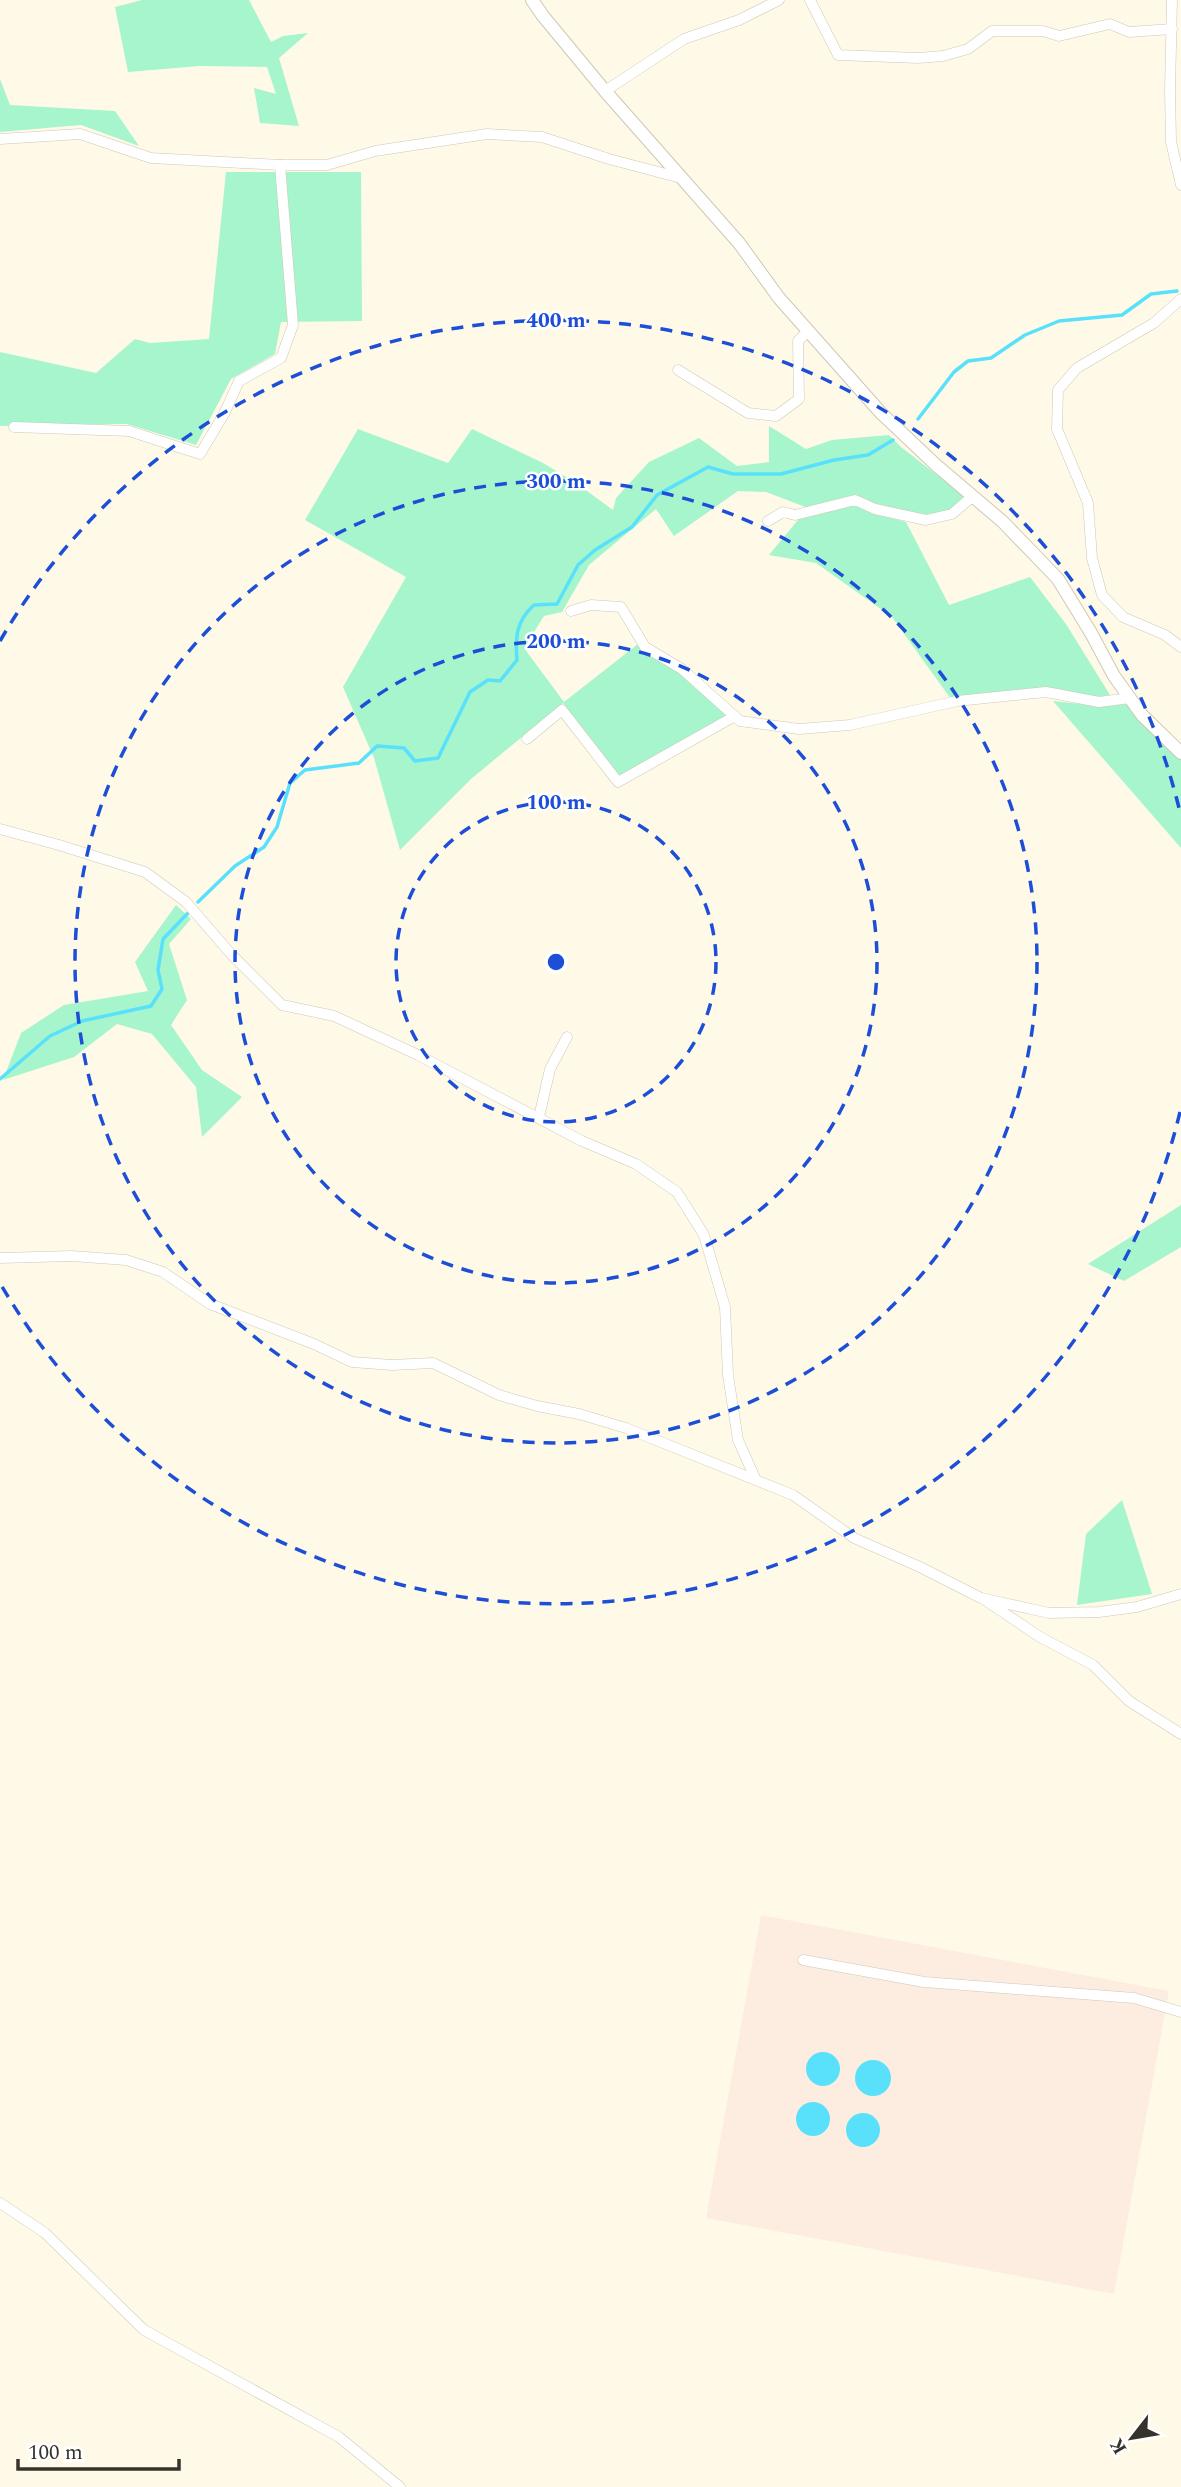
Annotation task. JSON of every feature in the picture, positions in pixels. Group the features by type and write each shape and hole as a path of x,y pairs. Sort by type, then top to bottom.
{"street":[{"path":"532,0 605,91 739,243 779,298 881,413 936,465 1003,522 1058,579 1114,676 1142,715 1181,753"},
{"path":"605,91 684,39 739,20 779,0"},
{"path":"810,0 838,55 918,58 943,56 968,49 992,31 1043,31 1059,36 1110,24 1129,32 1172,29"},
{"path":"1172,0 1171,142 1181,185"},
{"path":"0,139 80,134 151,158 327,166 375,152 487,134 542,137 609,159 681,178"},
{"path":"13,427 129,431 200,454 224,414 239,381 281,358 293,325 280,165"},
{"path":"1181,299 1154,323 1077,368 1058,390 1057,429 1088,503 1092,558 1102,595 1123,617 1165,635 1181,647"},
{"path":"678,370 748,414 776,416 799,399 798,341 808,331"},
{"path":"768,521 783,512 795,515 855,500 875,509 926,520 952,514 973,496"},
{"path":"571,611 591,605 621,607 645,647 682,669 740,720 799,729 850,725 957,701 1046,692 1099,702 1130,698"},
{"path":"527,739 562,710 618,782 735,716"},
{"path":"0,829 145,872 186,902 231,954 282,1005 334,1016 418,1055 582,1141 636,1164 677,1192 704,1235 725,1307 728,1376 738,1440 755,1478"},
{"path":"539,1117 550,1069 567,1037"},
{"path":"0,1258 72,1256 126,1260 163,1272 210,1304 314,1344 352,1362 392,1365 433,1363 499,1395 625,1428 725,1469 755,1478 793,1494 854,1538 944,1578 981,1598 1040,1637 1093,1665 1129,1701 1181,1734"},
{"path":"981,1598 1049,1612 1087,1612 1137,1607 1181,1594"},
{"path":"803,1960 924,1982 1134,1998 1181,2012"},
{"path":"0,2203 45,2233 144,2330 339,2437 400,2487"}],"shaded area":[{"path":"761,1915 1169,1991 1114,2294 706,2218"}],"green space":[{"path":"142,0 249,0 271,42 283,36 308,33 279,58 299,126 260,123 254,88 276,94 267,67 199,66 128,72 115,7"},
{"path":"0,79 10,105 115,111 139,146 81,125 0,132"},
{"path":"226,172 361,172 362,321 281,322 275,354 231,379 196,445 127,424 0,426 0,352 96,373 135,339 150,343 209,339"},
{"path":"769,426 806,449 832,440 889,435 964,496 949,511 924,516 877,505 856,495 808,508 766,492 738,491 674,536 656,509 589,565 562,612 544,616 524,648 564,702 638,644 679,670 729,715 620,778 563,703 471,779 400,850 374,758 343,687 406,577 305,520 358,429 448,463 472,429 543,463 613,510 616,498 649,462 699,438 737,466 769,462"},
{"path":"852,503 871,513 906,522 949,605 1030,577 1066,624 1110,695 1097,697 1044,687 951,699 892,617 816,563 769,555 802,515"},
{"path":"1053,701 1098,706 1127,704 1181,760 1181,848"},
{"path":"176,905 191,919 169,944 187,1000 171,1025 202,1070 242,1097 202,1137 196,1087 152,1034 117,1024 74,1057 3,1080 21,1033 64,1005 148,991 135,962"},
{"path":"1181,1205 1181,1247 1124,1281 1088,1264"},
{"path":"1122,1500 1152,1594 1077,1605 1086,1534"}],"water":[{"path":"823,2052 835,2057 840,2069 835,2081 823,2086 811,2081 806,2069 811,2057"},
{"path":"873,2060 885,2066 891,2078 885,2090 873,2096 861,2090 855,2078 861,2066"},
{"path":"813,2102 825,2107 830,2119 825,2131 813,2136 801,2131 796,2119 801,2107"},
{"path":"863,2113 875,2118 880,2130 875,2142 863,2147 851,2142 846,2130 851,2118"}],"waterway":[{"path":"918,419 954,372 968,361 991,358 1025,335 1059,321 1122,315 1151,294 1177,291"},
{"path":"198,902 235,866 264,847 277,827 290,783 305,770 359,763 377,746 404,748 415,761 438,758 470,692 488,680 500,681 517,660 516,644 523,617 534,605 557,604 578,565 595,550 632,527 657,495 708,467 733,474 781,474 834,460 868,455 893,440"},
{"path":"0,1079 50,1036 82,1021 151,1006 162,989 158,970 163,939 188,913"}]}
